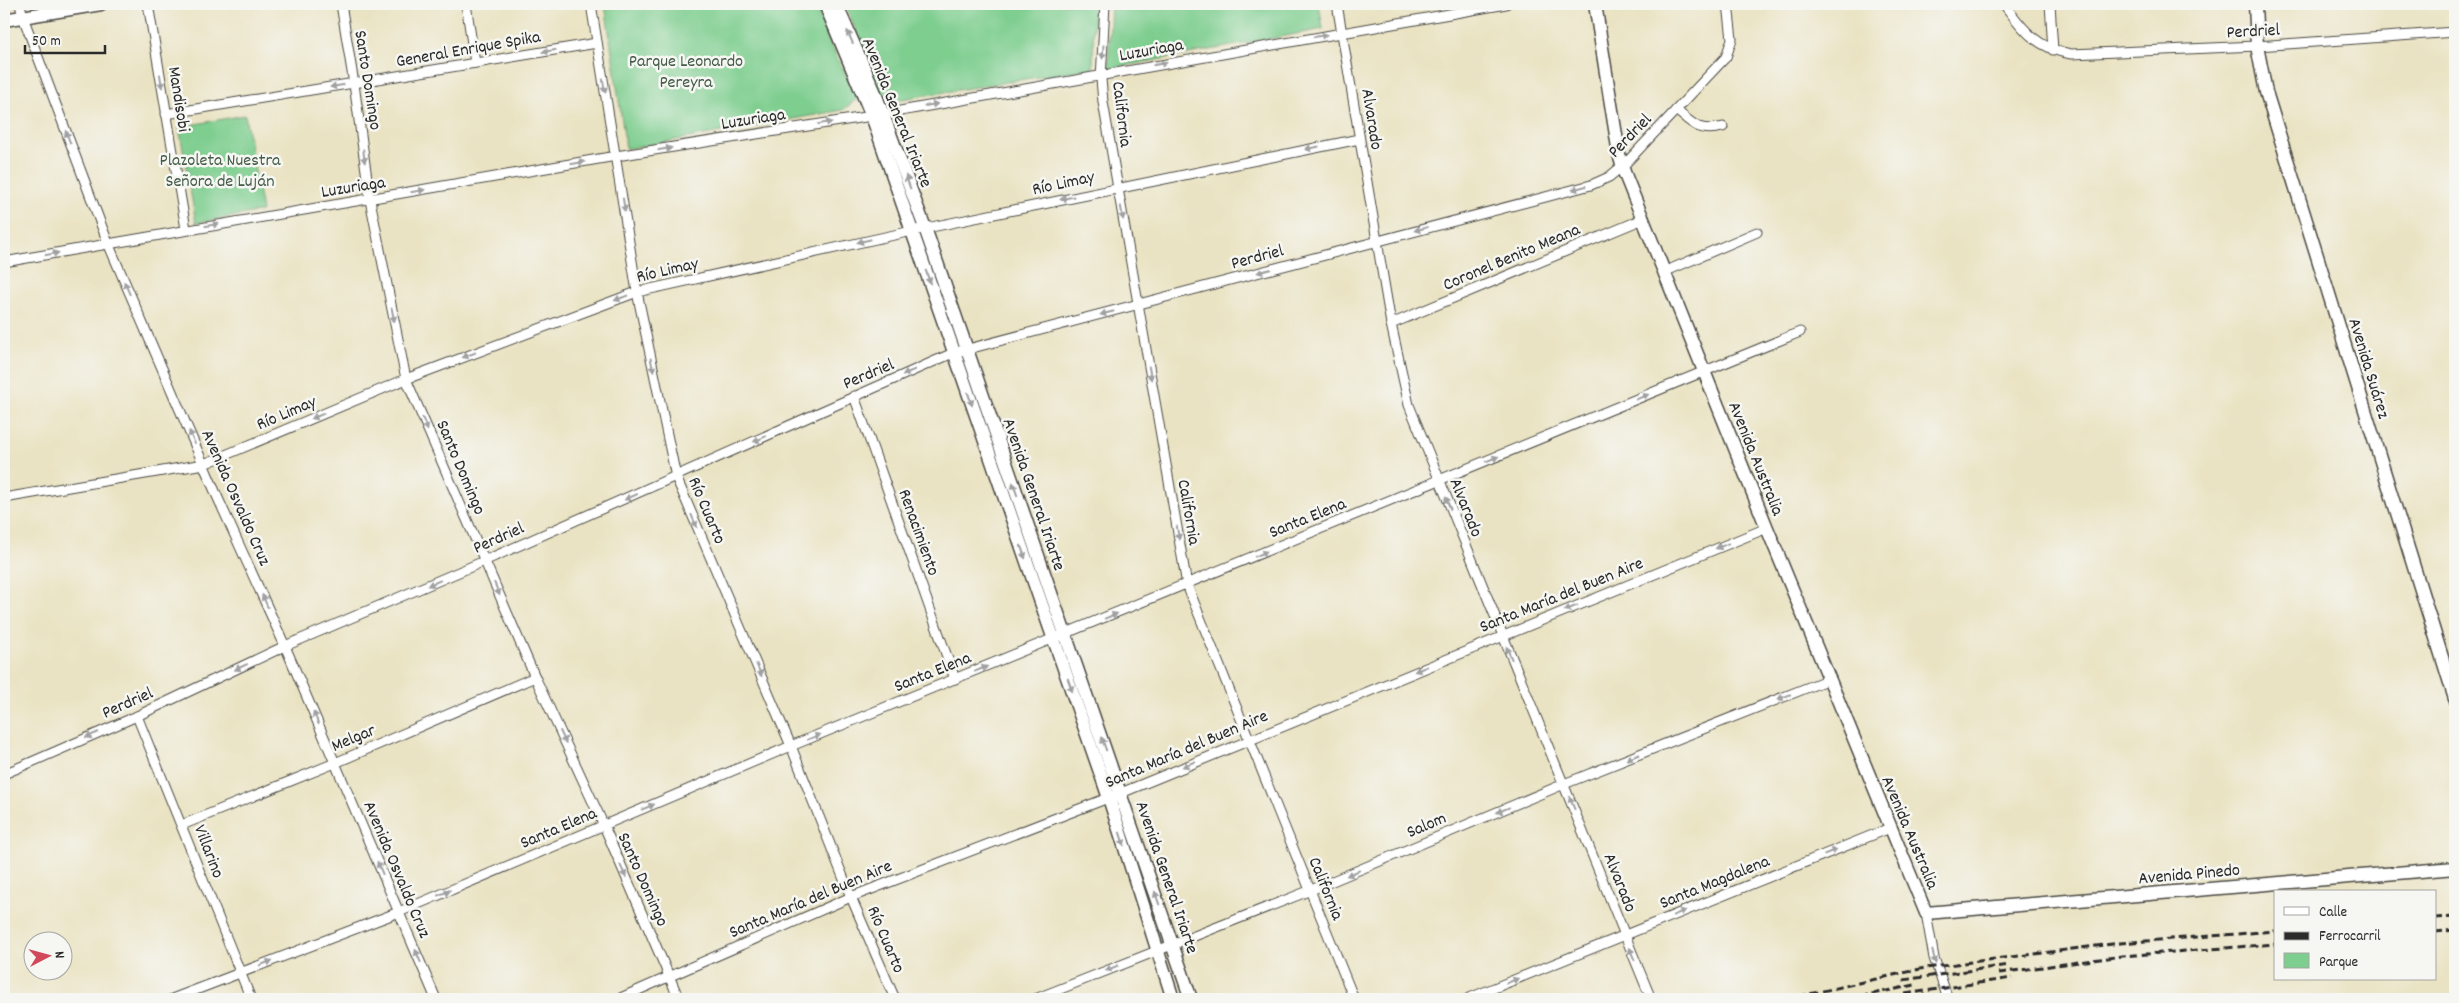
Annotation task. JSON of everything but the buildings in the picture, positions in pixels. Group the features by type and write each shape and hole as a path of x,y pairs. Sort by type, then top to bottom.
{"main road":[{"path":"4,20 102,4"},
{"name":"Avenida General Iriarte","path":"825,4 878,114"},
{"name":"Avenida General Iriarte","path":"836,4 878,114 918,230 966,349 1060,636 1173,999"},
{"name":"Avenida Australia","path":"1595,4 1622,167 1767,528 1926,913"},
{"name":"Avenida Suárez","path":"2255,4 2257,46 2266,92 2455,698"},
{"name":"Avenida General Iriarte","path":"918,230 953,353 1121,793 1191,999"},
{"name":"Avenida Pinedo","path":"1926,913 2455,868"}],"street":[{"name":"Avenida Osvaldo Cruz","path":"20,4 22,17 108,243 286,646 436,999"},
{"name":"Mandisobi","path":"148,4 186,230"},
{"name":"Santo Domingo","path":"341,4 370,200 406,379 535,677 604,826 679,999"},
{"path":"466,4 475,63"},
{"name":"Río Cuarto","path":"591,4 637,292 676,477 791,746 851,897 895,999"},
{"name":"California","path":"1105,4 1102,75 1103,102 1186,585 1354,999"},
{"name":"Alvarado","path":"1337,4 1391,324 1406,397 1651,999"},
{"name":"Luzuriaga","path":"4,262 616,156 878,114 1102,75 1342,32 1460,8 1506,4"},
{"name":"Perdriel","path":"4,774 137,716 286,646 485,561 953,353 1591,185 1609,177 1622,167 1726,57 1732,39 1728,4"},
{"name":"Perdriel","path":"2004,4 2024,32 2036,42 2053,50 2071,54 2099,55 2257,46 2455,32"},
{"path":"2050,4 2053,50"},
{"name":"General Enrique Spika","path":"166,114 597,43"},
{"path":"1676,110 1699,128 1711,130 1722,127"},
{"name":"Río Limay","path":"4,498 204,464 406,379 637,292 1117,187 1359,138"},
{"name":"Coronel Benito Meana","path":"1391,324 1643,218"},
{"path":"1664,272 1756,232"},
{"name":"Santa Elena","path":"172,999 399,912 791,746 1800,332"},
{"name":"Renacimiento","path":"854,396 955,679"},
{"name":"Santa María del Buen Aire","path":"618,999 851,897 1109,798 1248,739 1767,528"},
{"name":"Melgar","path":"182,824 335,763 535,677"},
{"name":"Salom","path":"1036,999 1311,890 1564,784 1829,679"},
{"name":"Villarino","path":"137,716 251,999"},
{"name":"Santa Magdalena","path":"1467,999 1890,828"},
{"path":"1926,913 1934,958 1948,999"}],"green space":[{"name":"Parque Leonardo Pereyra","path":"605,4 816,4 827,37 858,98 843,110 626,149"},
{"path":"845,4 1094,4 1093,68 884,102"},
{"path":"1111,4 1319,4 1323,29 1108,69"},
{"name":"Plazoleta Nuestra Señora de Luján","path":"245,115 262,211 196,223 179,127"}],"railway":[{"path":"2436,918 2455,917"},
{"path":"2436,932 2455,930"},
{"path":"1787,999 1925,968 2120,943 2274,931"},
{"path":"1999,973 2122,956 2274,944"},
{"path":"1903,980 2009,965"},
{"path":"1905,994 2012,978"},
{"path":"1848,999 1915,985"}]}
